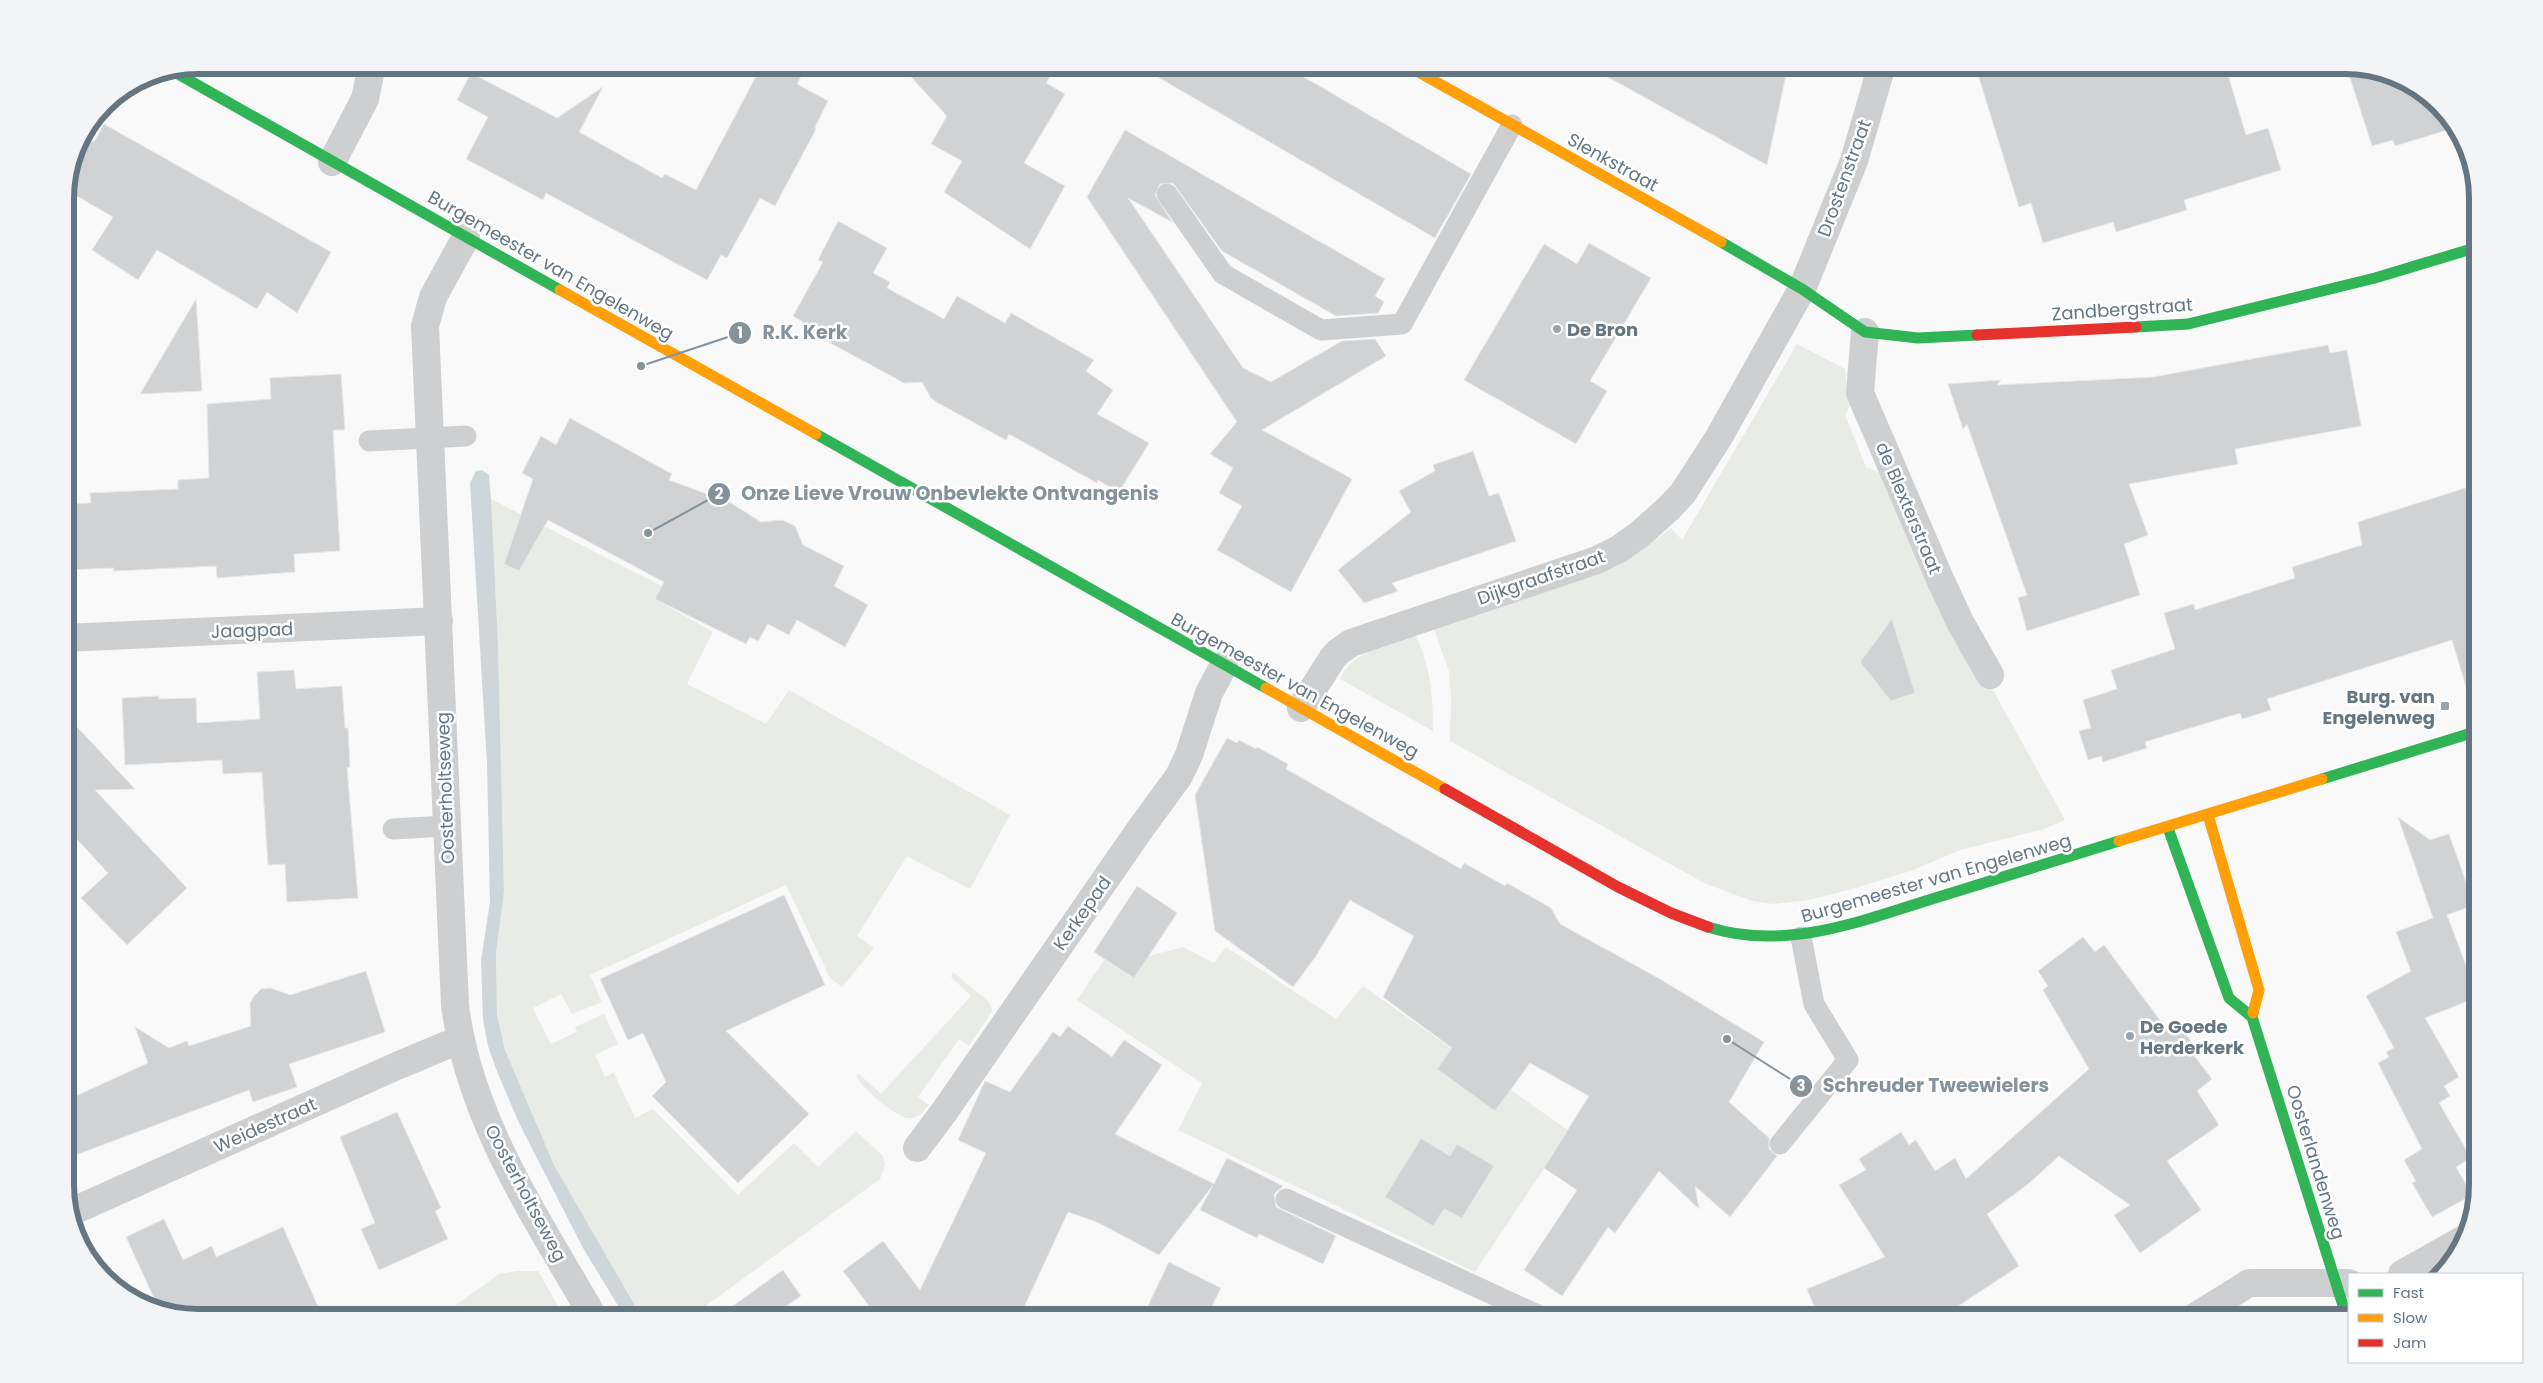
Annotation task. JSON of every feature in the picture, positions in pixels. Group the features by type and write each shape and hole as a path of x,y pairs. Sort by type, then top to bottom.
{"street":[{"path":"332,162 365,99 370,74"},
{"name":"Slenkstraat","path":"1422,74 1802,289"},
{"name":"Drostenstraat","path":"1802,289 1854,161 1879,74"},
{"name":"Burgemeester van Engelenweg","path":"180,75 1674,917 1735,935 1760,938 1801,937 2168,828 2469,734"},
{"name":"Oosterholtseweg","path":"466,237 433,297 426,326 455,1005 461,1041 473,1086 494,1137 518,1184 589,1309"},
{"name":"Zandbergstraat","path":"1802,289 1865,332 1918,338 2188,324 2375,278 2469,250"},
{"name":"Dijkgraafstraat","path":"1301,708 1332,659 1351,643 1597,560 1619,549 1639,534 1670,507 1694,478 1802,289"},
{"name":"de Blexterstraat","path":"1865,332 1860,392 1940,579 1960,622 1990,674"},
{"name":"Jaagpad","path":"74,638 439,621"},
{"name":"Kerkepad","path":"917,1148 1179,776 1189,755 1209,693 1224,665"},
{"path":"2168,828 2229,998 2252,1017 2259,990 2208,815"},
{"name":"Oosterlandenweg","path":"2252,1017 2343,1283 2345,1309"},
{"name":"Weidestraat","path":"76,1210 398,1065 447,1044 461,1041"},
{"path":"2404,1273 2454,1245"},
{"path":"2207,1309 2249,1283 2343,1283"}],"lane":[{"path":"1167,194 1223,274 1321,330 1402,324 1512,125"},
{"path":"369,441 466,436"},
{"path":"393,829 446,826"},
{"path":"1780,1144 1848,1060 1814,1004 1801,937"},
{"path":"1286,1198 1525,1309"}],"shaded area":[{"path":"1797,344 1845,369 1847,387 1852,400 1845,415 1866,467 1882,474 1938,609 1980,686 1988,681 2065,820 2044,829 1960,850 1913,870 1856,888 1809,900 1773,904 1752,901 1704,883 1450,741 1451,697 1449,671 1434,629 1604,572 1641,551 1671,528 1682,540"},
{"path":"482,470 489,475 498,643 504,892 496,953 497,1015 505,1050 554,1165 634,1304 633,1309 620,1309 583,1248 519,1123 488,1046 483,1019 481,961 490,902 487,763 470,483 476,471"},
{"path":"491,499 662,586 655,599 713,632 687,684 766,724 789,690 1010,815 970,889 907,856 857,936 874,948 842,987 830,978 786,885 590,975 602,1002 572,1014 561,994 533,1008 551,1044 577,1032 575,1027 604,1014 618,1044 595,1055 605,1077 614,1073 635,1118 653,1109 738,1195 794,1143 818,1167 856,1131 883,1156 885,1165 880,1179 701,1309 628,1309 634,1304 554,1165 505,1050 497,1015 496,953 504,892 498,643"},
{"path":"1416,635 1430,682 1433,731 1340,679 1346,669 1363,655"},
{"path":"1183,947 1214,963 1226,947 1336,1019 1363,986 1569,1131 1475,1272 1178,1130 1202,1083 1077,1000 1110,951 1145,957"},
{"path":"953,972 989,1002 992,1011 969,1046 959,1039 918,1097 929,1105 916,1117 904,1117 880,1102 865,1088 856,1076 859,1074 881,1094 971,996 951,977"},
{"path":"518,1271 538,1271 560,1309 450,1309 499,1274"}],"building":[{"path":"470,74 473,74 557,118 603,87 579,132 662,178 665,174 696,190 757,74 802,74 797,84 828,101 815,127 816,129 775,206 760,198 727,258 721,255 707,280 546,193 543,200 466,159 488,117 457,100"},
{"path":"908,74 1052,74 1046,83 1065,94 1024,163 1065,186 1030,249 944,192 962,161 931,144 947,116"},
{"path":"1153,74 1299,74 1471,174 1435,238"},
{"path":"1602,74 1786,74 1767,165"},
{"path":"1978,74 2228,74 2246,135 2268,128 2281,170 2184,200 2187,210 2116,232 2113,222 2043,243 2031,203 2019,207"},
{"path":"2349,74 2370,76 2400,86 2427,104 2439,116 2448,130 2395,146 2393,140 2372,146"},
{"path":"104,124 331,252 297,313 267,292 257,309 157,250 138,280 92,250 113,217 74,194 78,165 83,150 89,139 94,142"},
{"path":"1125,130 1385,279 1375,296 1384,302 1378,313 1336,316 1222,251 1173,183 1160,184 1155,195 1172,222 1128,198 1243,368 1271,382 1342,341 1375,339 1386,356 1262,430 1352,479 1291,592 1217,550 1242,506 1219,493 1233,468 1210,454 1237,422 1087,197"},
{"path":"838,221 887,248 873,273 890,282 887,288 944,319 957,296 1005,323 1011,313 1094,360 1086,371 1113,390 1097,414 1149,443 1119,492 1098,480 1097,483 1009,434 1006,440 938,403 931,398 922,382 904,383 801,327 803,322 793,316 823,262 818,260"},
{"name":"De Bron","path":"1589,243 1651,278 1590,381 1607,391 1576,444 1464,380 1544,244 1577,264"},
{"path":"196,299 202,391 140,394"},
{"path":"2328,345 2330,353 2347,350 2361,426 2235,449 2238,464 2129,484 2148,535 2124,544 2140,595 2027,631 2018,598 2027,595 1967,424 1963,429 1948,384 2001,380 1997,385 2153,377"},
{"path":"341,374 345,430 333,430 340,551 294,554 295,572 217,578 216,566 114,571 114,568 74,570 74,504 91,503 90,493 178,489 178,480 209,478 207,404 271,399 270,378"},
{"path":"570,418 672,474 669,480 731,503 761,522 782,520 795,526 803,545 844,566 834,586 868,605 845,647 797,620 789,635 768,624 758,641 750,637 746,644 655,599 664,582 548,520 519,571 504,564 533,479 522,473 541,436 556,445"},
{"path":"1473,451 1489,496 1499,493 1516,541 1392,583 1398,591 1364,603 1338,570 1411,512 1399,491 1435,471 1433,465"},
{"path":"2469,487 2469,697 2452,640 2267,699 2271,710 2242,719 2240,713 2164,736 2145,742 2147,748 2103,762 2101,756 2088,760 2079,731 2091,728 2083,700 2117,689 2111,670 2175,649 2164,613 2194,604 2195,610 2295,578 2292,567 2362,545 2358,522"},
{"path":"1892,619 1915,693 1891,701 1860,662"},
{"path":"294,670 296,689 342,686 345,728 348,728 350,767 347,768 358,898 287,902 285,864 268,865 262,772 223,774 222,760 125,765 122,698 159,696 159,699 196,698 197,723 260,719 257,672"},
{"path":"74,724 135,789 95,790 187,888 127,945 81,898 108,873 74,836"},
{"path":"1227,738 1237,743 1239,740 1256,749 1257,747 1288,764 1286,769 1461,869 1464,863 1505,886 1507,883 1551,908 1560,924 1660,979 1764,1042 1729,1102 1769,1138 1769,1149 1777,1156 1730,1217 1695,1186 1699,1209 1659,1171 1615,1233 1608,1227 1562,1296 1524,1270 1577,1190 1544,1168 1589,1096 1530,1063 1495,1111 1437,1069 1452,1048 1383,997 1414,936 1350,900 1316,956 1293,987 1215,931 1195,795"},
{"path":"2398,817 2430,840 2449,834 2469,891 2469,907 2447,915 2469,973 2469,1001 2425,1018 2459,1077 2444,1086 2450,1096 2439,1103 2469,1155 2469,1159 2456,1167 2469,1189 2468,1197 2432,1217 2412,1183 2416,1181 2404,1160 2422,1149 2378,1063 2389,1057 2386,1052 2394,1048 2366,996 2411,971 2396,932 2433,918"},
{"path":"1137,886 1177,913 1134,978 1094,952"},
{"path":"784,895 825,985 726,1031 809,1114 738,1183 652,1096 666,1082 643,1033 628,1040 600,979"},
{"path":"2083,937 2095,952 2104,945 2165,1027 2175,1020 2194,1045 2189,1049 2212,1079 2197,1091 2219,1125 2167,1161 2201,1210 2140,1253 2114,1215 2130,1205 2059,1156 2027,1185 1987,1214 2019,1266 1954,1309 1815,1309 1807,1289 1885,1257 1839,1185 1866,1170 1859,1159 1901,1132 1909,1145 1916,1140 1935,1171 1955,1158 1966,1179 2089,1069 2043,990 2048,986 2038,971"},
{"path":"366,971 385,1032 289,1064 297,1087 253,1102 249,1090 74,1156 74,1097 148,1063 135,1027 169,1048 187,1041 189,1046 251,1026 250,1003 261,989 270,988 290,995"},
{"path":"1068,1026 1112,1057 1124,1040 1162,1065 1115,1134 1214,1184 1227,1158 1283,1186 1274,1194 1276,1207 1336,1236 1323,1264 1259,1234 1257,1238 1200,1210 1213,1185 1159,1255 1097,1222 1068,1212 1023,1309 871,1309 843,1271 883,1241 920,1290 986,1153 958,1140 985,1081 1010,1092 1053,1032 1060,1037"},
{"path":"397,1112 441,1208 435,1211 448,1239 379,1270 361,1229 375,1223 340,1137"},
{"path":"1421,1138 1450,1156 1457,1144 1494,1166 1462,1218 1444,1209 1433,1226 1385,1197"},
{"path":"164,1219 183,1260 212,1246 216,1257 283,1227 319,1309 197,1309 158,1303 156,1302 126,1237"},
{"path":"1169,1262 1221,1288 1210,1309 1146,1309"},
{"path":"783,1270 801,1296 782,1309 729,1309"}],"traffic: fast":[{"path":"180,75 560,290"},
{"path":"1721,242 1802,289 1865,332 1918,338 1977,335"},
{"path":"2136,327 2188,324 2375,278 2469,250"},
{"path":"816,434 1266,688"},
{"path":"2322,779 2469,734"},
{"path":"2168,828 2229,998 2252,1017"},
{"path":"1708,927 1738,934 1768,936 1828,929 1858,922 2119,841"},
{"path":"2253,1013 2252,1017 2344,1309"}],"traffic: slow":[{"path":"1422,74 1721,242"},
{"path":"560,290 816,434"},
{"path":"1266,688 1445,789"},
{"path":"2119,841 2322,779"},
{"path":"2208,815 2259,990 2253,1013"}],"traffic: jam":[{"path":"1977,335 2136,327"},
{"path":"1445,789 1618,887 1671,913 1708,927"}],"place":[{"name":"De Bron","path":"1557,329"},
{"name":"R.K. Kerk","path":"641,366"},
{"name":"Onze Lieve Vrouw Onbevlekte Ontvangenis","path":"648,533"},
{"name":"Burg. van Engelenweg","path":"2445,706"},
{"name":"De Goede Herderkerk","path":"2130,1036"},
{"name":"Schreuder Tweewielers","path":"1727,1039"}]}
